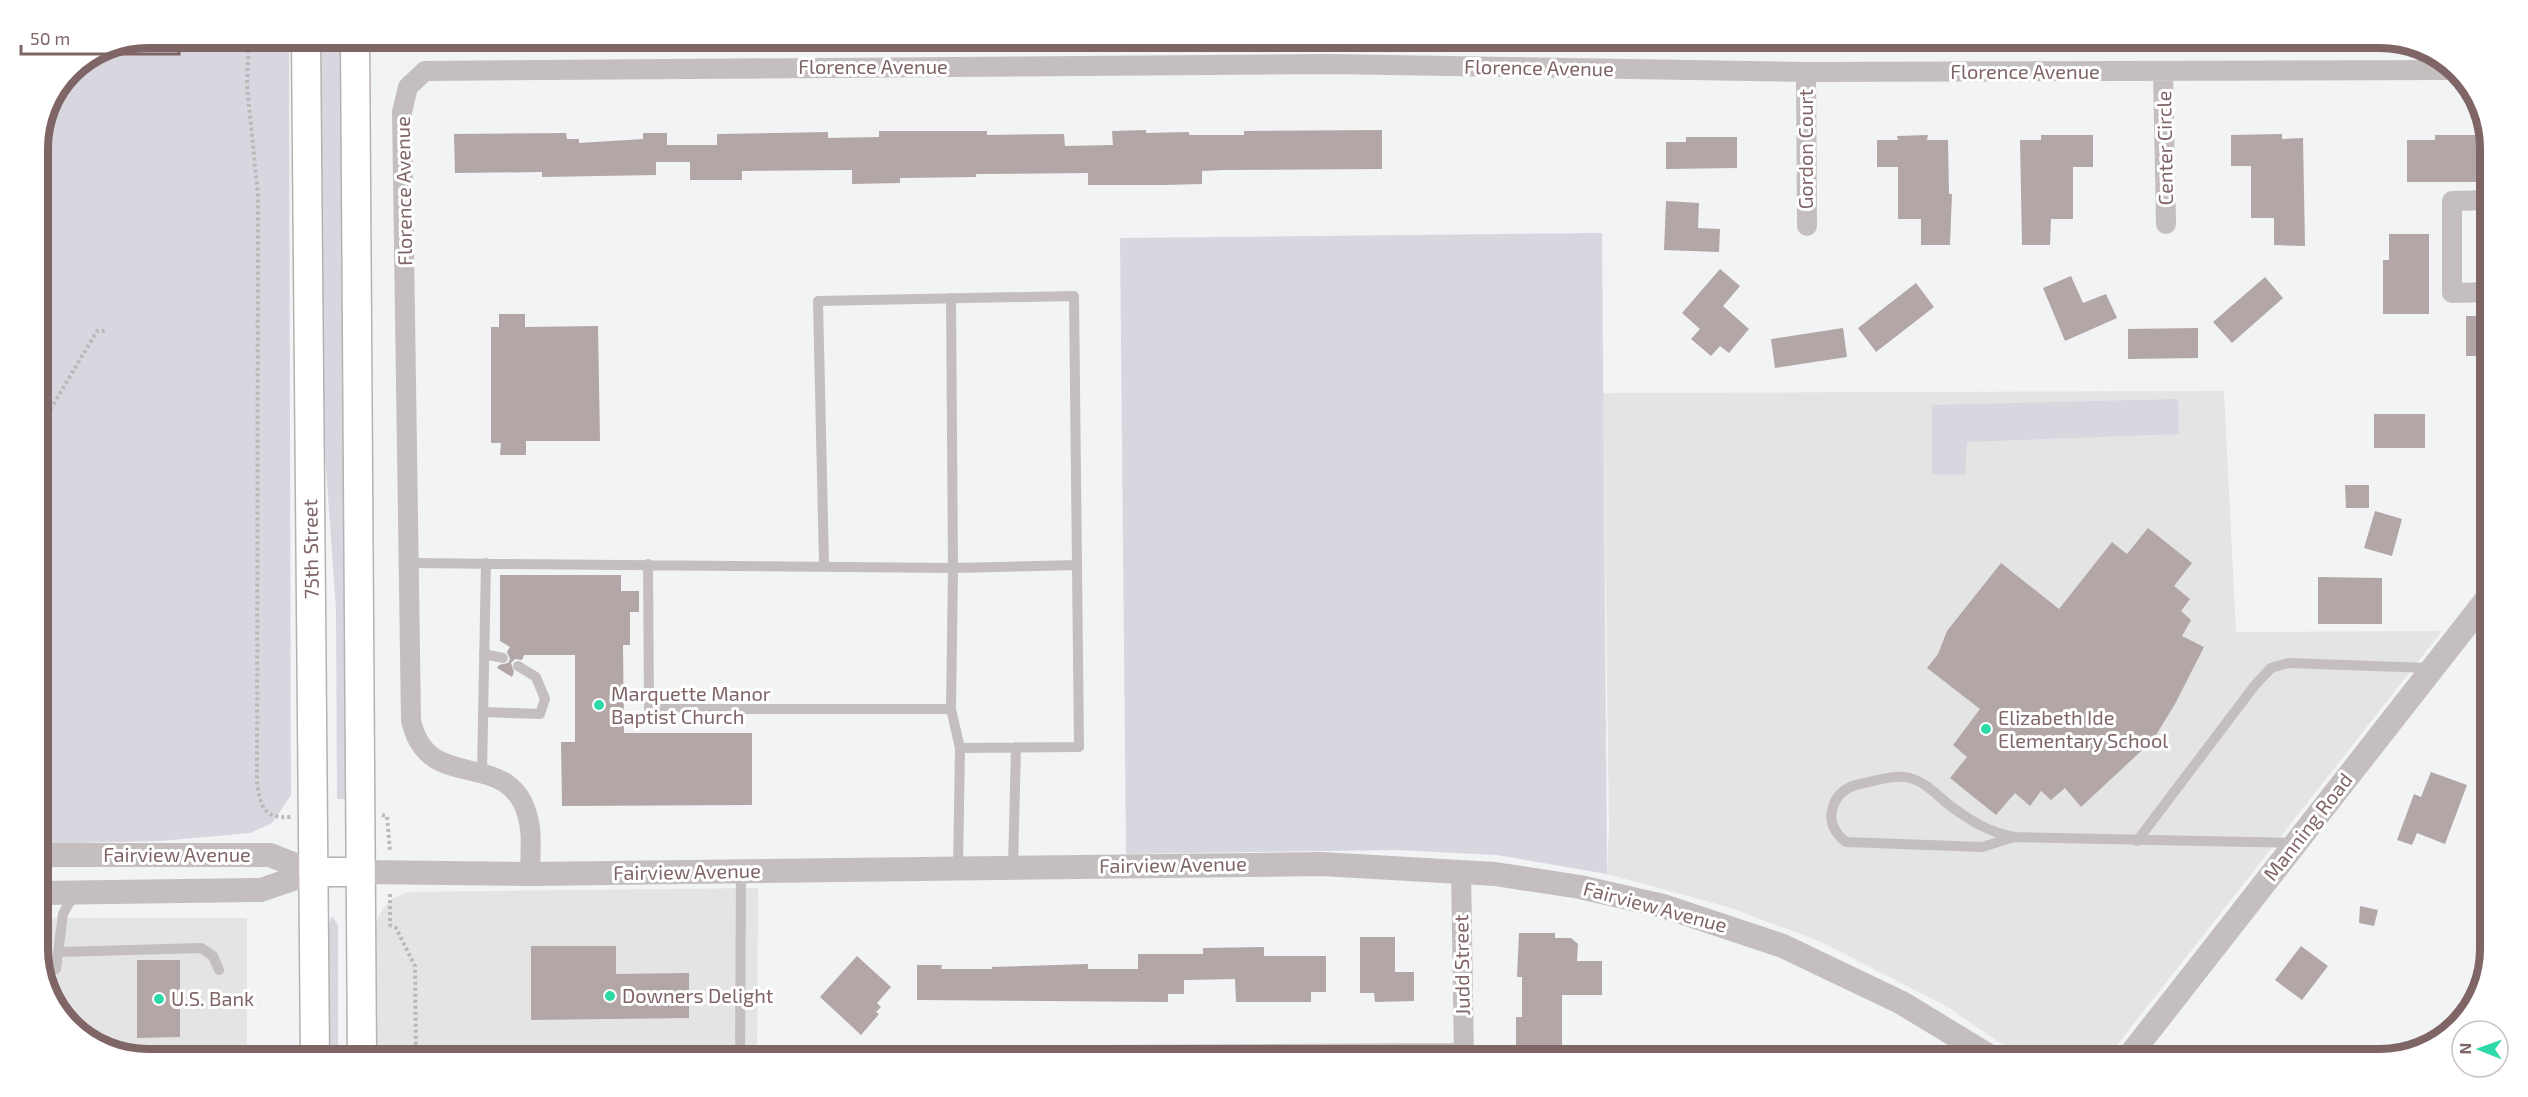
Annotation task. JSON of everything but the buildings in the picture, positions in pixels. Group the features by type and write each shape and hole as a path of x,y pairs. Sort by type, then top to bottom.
{"main road":[{"name":"75th Street","path":"306,48 315,1049"},
{"path":"355,48 362,1049"},
{"name":"Fairview Avenue","path":"313,872 361,872"}],"street":[{"name":"Florence Avenue","path":"530,874 530,831 521,800 498,777 445,765 422,749 415,738 411,720 402,112 408,87 425,72 1329,64 1806,72 2442,70"},
{"name":"Gordon Court","path":"1806,72 1807,226"},
{"name":"Center Circle","path":"2163,72 2166,224"},
{"path":"2480,200 2452,201 2452,293 2480,292"},
{"name":"Manning Road","path":"2135,1049 2480,608"},
{"name":"Fairview Avenue","path":"48,855 270,855 313,872"},
{"name":"Fairview Avenue","path":"361,872 530,874 1322,864 1461,870 1580,887 1663,906 1727,925 1845,973 1902,1003 1978,1049"},
{"name":"Judd Street","path":"1461,870 1464,1049"},
{"name":"Fairview Avenue","path":"48,893 261,890 313,872"}],"lane":[{"path":"824,565 819,301 1074,296 1079,747 960,748"},
{"path":"951,298 953,568 951,709 960,748 958,868"},
{"path":"409,563 824,565 953,568 1077,565"},
{"path":"482,773 486,563"},
{"path":"648,564 649,709 951,709"},
{"path":"484,654 503,658"},
{"path":"2137,842 2255,685 2271,668 2288,663 2433,668"},
{"path":"483,712 540,714 545,699 536,677 518,666"},
{"path":"1013,867 1016,747"},
{"path":"2014,837 1982,847 1846,842 1837,834 1832,823 1832,810 1838,796 1847,787 1894,777 1910,778 1990,832 2014,837 2137,842 2296,843"},
{"path":"740,1049 741,871"},
{"path":"56,969 63,914 75,892"},
{"path":"60,949 201,948 213,956 219,970"}],"path":[{"path":"249,48 247,85 258,196 257,782 259,801 267,812 277,818"},
{"path":"48,413 97,331 106,331"},
{"path":"390,871 390,925 396,928 415,966 417,1049"}],"shaded area":[{"path":"148,48 289,48 291,795 272,823 250,833 161,841 48,844 48,142 50,129 65,92 77,77 92,65 110,56 129,50"},
{"path":"319,48 341,48 347,799 337,799 336,610 322,411"},
{"path":"1602,233 1607,874 1497,855 1395,850 1126,854 1120,238"},
{"name":"Elizabeth Ide Elementary School","path":"2224,391 2236,632 2442,631 2114,1049 2009,1049 1946,1006 1819,941 1728,907 1607,874 1609,825 1603,393"},
{"path":"2178,399 2179,434 1967,442 1965,475 1932,474 1932,405"},
{"path":"758,888 757,1049 375,1049 375,924 382,910 392,899 408,892"},
{"path":"332,916 338,925 338,1049 326,1049 326,932"},
{"path":"48,918 247,918 247,1049 148,1049 129,1047 110,1041 98,1036 77,1020 61,999 51,975 48,955"}],"place":[{"name":"Marquette Manor Baptist Church","path":"599,705"},
{"name":"Elizabeth Ide Elementary School","path":"1986,729"},
{"name":"Downers Delight","path":"610,996"},
{"name":"U.S. Bank","path":"159,999"}]}
